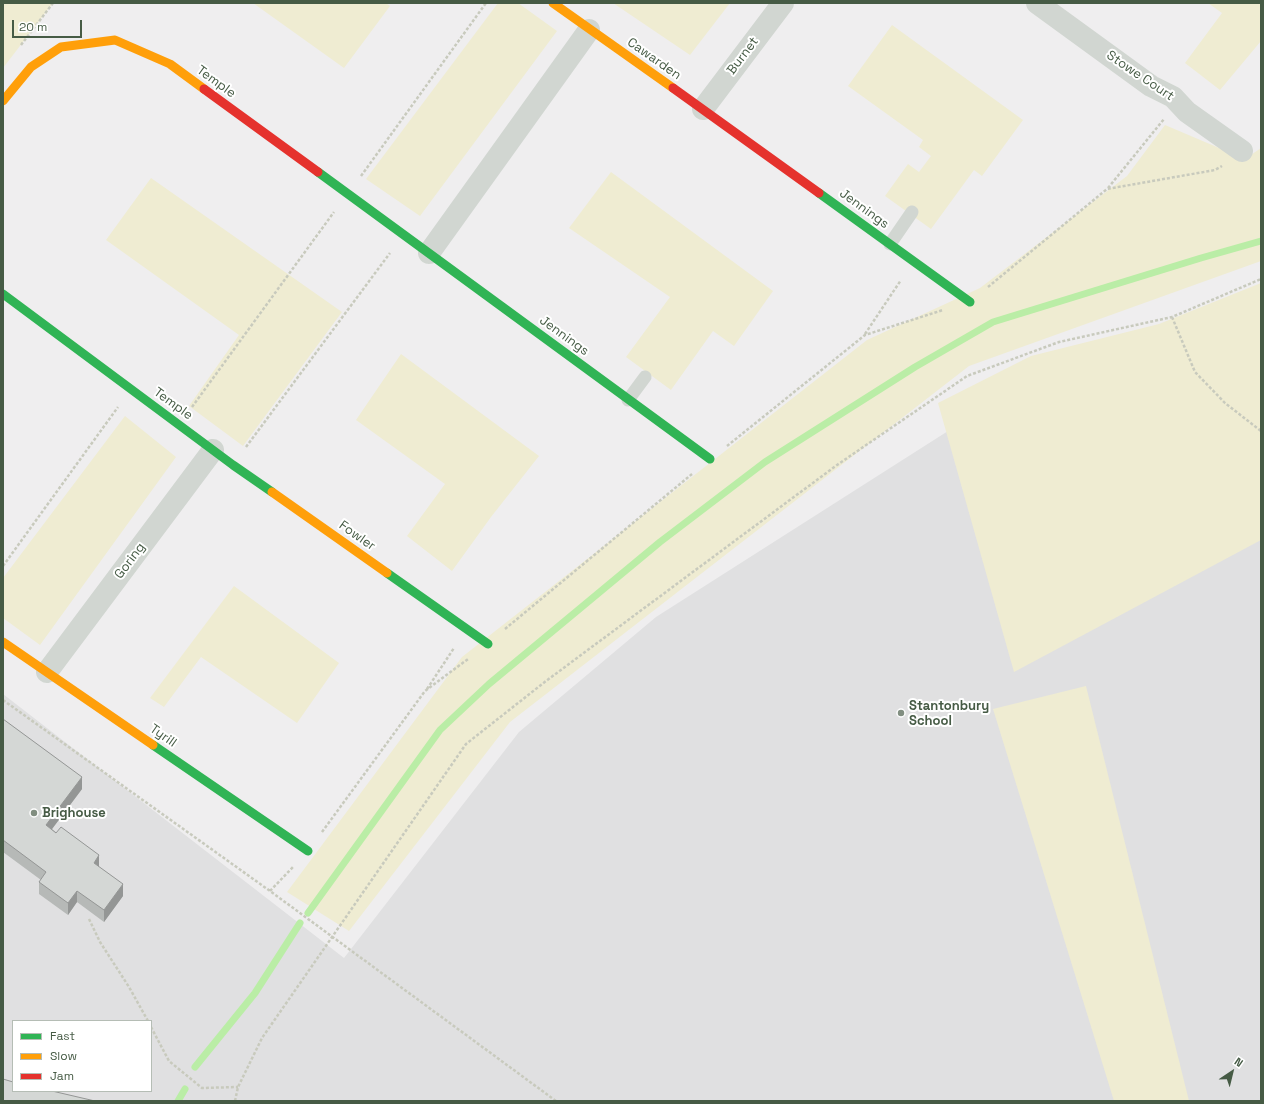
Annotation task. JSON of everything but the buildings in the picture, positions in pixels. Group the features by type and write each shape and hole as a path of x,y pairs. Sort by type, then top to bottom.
{"street":[{"name":"Cawarden","path":"553,3 703,109"},
{"name":"Burnet","path":"703,109 783,3"},
{"name":"Stowe Court","path":"1037,3 1151,86 1173,97 1187,112 1242,151"},
{"path":"429,253 590,30"},
{"name":"Temple","path":"3,101 31,66 61,47 115,40 170,64 403,235"},
{"name":"Jennings","path":"703,109 970,302"},
{"name":"Jennings","path":"403,235 710,459"},
{"name":"Temple","path":"3,294 213,450"},
{"name":"Fowler","path":"213,450 488,644"},
{"name":"Goring","path":"47,672 213,450"},
{"name":"Tyrill","path":"3,642 308,851"}],"lane":[{"path":"890,244 912,212"},
{"path":"628,400 645,377"}],"path":[{"path":"21,45 53,3"},
{"path":"865,335 970,302 1107,188 1166,117 1173,97"},
{"path":"1107,188 1215,170 1242,151"},
{"path":"233,465 403,235"},
{"path":"425,691 488,644 710,459 865,335 913,261"},
{"path":"235,1101 238,1087 262,1038 466,744 546,681 831,470 967,376 1059,342 1172,317 1261,279"},
{"path":"1172,317 1195,372 1225,403 1261,431"},
{"path":"3,566 131,389"},
{"path":"270,891 308,851 425,691 467,630"},
{"path":"3,700 270,891 556,1101"},
{"path":"89,919 100,942 129,987 147,1020"},
{"path":"152,1029 169,1061 202,1088 238,1087"}],"shaded area":[{"path":"3,3 53,3 3,68"},
{"path":"253,3 386,3 390,6 344,68"},
{"path":"498,3 518,3 557,31 420,216 366,179"},
{"path":"613,3 730,3 690,55"},
{"path":"1208,3 1261,3 1261,41 1220,90 1185,63 1222,13"},
{"path":"892,25 1023,120 982,176 974,170 931,229 885,196 908,164 919,172 931,156 919,147 923,140 848,86"},
{"path":"1165,125 1245,159 1261,148 1261,261 969,366 510,722 349,931 287,892 462,657 867,340 980,288 1127,176"},
{"path":"611,172 773,291 734,346 713,331 671,390 626,357 670,297 569,228"},
{"path":"151,178 342,312 243,446 189,406 239,335 106,240"},
{"path":"1261,283 1261,540 1014,672 938,403 1031,356 1159,324"},
{"name":"Stantonbury School","path":"1261,293 1261,1101 3,1101 3,694 344,958 519,732 656,617 1014,389"},
{"path":"401,354 539,456 491,517 452,571 407,536 445,484 356,420"},
{"path":"125,416 176,457 40,645 3,618 3,578"},
{"path":"234,586 339,663 297,723 201,657 164,707 150,698"},
{"path":"1086,686 1189,1101 1114,1101 993,709"}],"waterway":[{"path":"308,913 440,730 489,684 660,542 765,462 915,367 993,322 1261,241"},
{"path":"195,1067 255,993 300,923"},
{"path":"178,1101 185,1089"}],"traffic: fast":[{"path":"318,172 710,459"},
{"path":"819,193 970,302"},
{"path":"3,294 233,465 272,492"},
{"path":"387,573 488,644"},
{"path":"153,745 308,851"}],"traffic: slow":[{"path":"553,3 673,88"},
{"path":"3,101 31,67 61,47 115,40 170,64 204,89"},
{"path":"272,492 387,573"},
{"path":"3,642 153,745"}],"traffic: jam":[{"path":"673,88 819,193"},
{"path":"204,89 318,172"}],"place":[{"name":"Stantonbury School","path":"901,713"},
{"name":"Brighouse","path":"34,813"}]}
